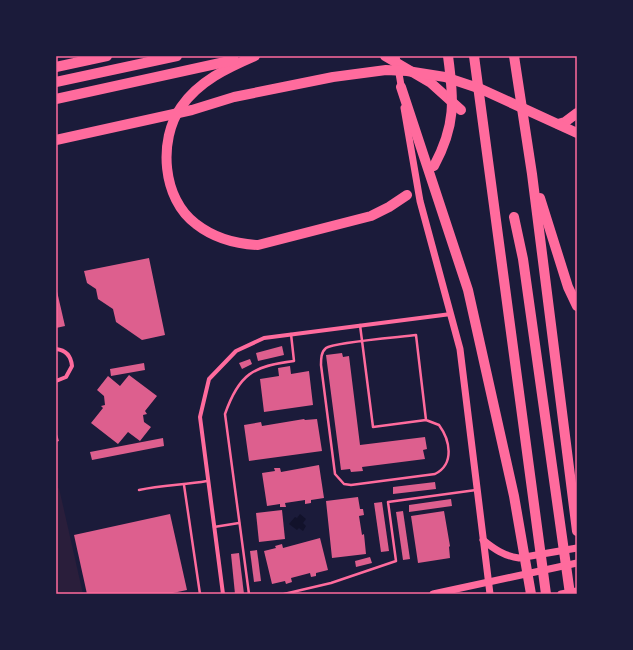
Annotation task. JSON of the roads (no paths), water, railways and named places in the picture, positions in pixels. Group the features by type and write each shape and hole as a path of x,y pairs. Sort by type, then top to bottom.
{"highway":[{"path":"56,68 108,56"},
{"path":"56,82 177,56"},
{"path":"56,99 254,56"},
{"path":"254,56 224,69 202,84 181,107 169,133 167,144 170,182 179,205 195,223 217,237 242,245 258,245 371,216 389,207 407,195"},
{"path":"385,56 430,83 457,111"},
{"path":"434,166 444,148 457,111 453,94 448,56"},
{"path":"474,56 546,594"},
{"path":"514,56 532,174 577,531"},
{"path":"56,140 192,110 234,97 334,77 386,70 400,79 445,77 481,89 567,127 577,113"},
{"path":"400,79 468,290 514,496 531,594"},
{"path":"532,174 568,287 577,306"},
{"path":"514,217 523,259 570,594"}],"main road":[{"path":"396,56 420,201 460,349 478,490 482,540 490,594"},
{"path":"482,540 498,552 510,557 519,558 577,548"},
{"path":"433,594 514,578 577,563"},
{"path":"562,594 577,591"}],"street":[{"path":"223,594 207,481 200,417 209,380 236,351 264,338 451,314"},
{"path":"56,349 64,351 68,354 72,366 66,377 56,381"}],"lane":[{"path":"360,325 362,342 373,427 426,420 439,425 448,442 446,463 442,470 435,474 351,485 344,484 335,474 321,358 327,347 362,342 416,335 426,420"},
{"path":"249,594 225,414 230,398 244,378 255,370 268,364 294,361 291,334"},
{"path":"139,490 166,485 184,485 207,481"},
{"path":"184,485 200,594"},
{"path":"284,594 331,583 396,561 388,502 478,490"},
{"path":"214,527 239,523"}]}
